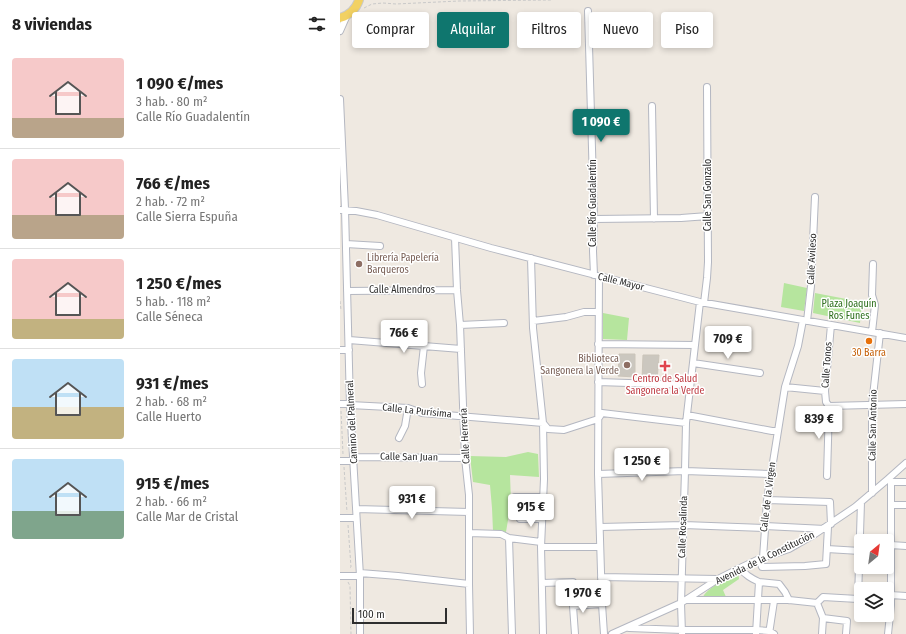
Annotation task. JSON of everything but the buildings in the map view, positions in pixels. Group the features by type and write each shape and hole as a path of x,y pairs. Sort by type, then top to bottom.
{"main road":[{"path":"343,17 354,10 360,0"}],"street":[{"name":"Calle Río Guadalentín","path":"588,11 594,219 593,251 598,312 598,474 604,634"},
{"path":"340,31 343,17"},
{"name":"Calle San Gonzalo","path":"702,302 708,278 707,87"},
{"name":"Camino del Palmeral","path":"340,99 343,210 346,244 350,405 360,574 360,634"},
{"path":"652,106 654,219"},
{"name":"Calle Avileso","path":"805,321 811,286 815,197"},
{"name":"Calle Mayor","path":"343,210 373,214 596,276 702,302 906,338"},
{"path":"594,219 654,219 708,216"},
{"name":"Calle Herrería","path":"455,238 469,495 470,634"},
{"path":"346,244 380,246"},
{"path":"531,258 533,321 543,423 544,479 541,544 544,634"},
{"path":"872,264 872,295 875,305 872,332"},
{"path":"340,283 347,283"},
{"name":"Calle Almendros","path":"347,291 457,290"},
{"name":"Calle Rosalinda","path":"682,632 681,603 686,423 702,302"},
{"path":"533,321 566,318 584,312 598,312"},
{"name":"Calle de la Virgen","path":"761,558 770,474 785,386 805,321"},
{"path":"460,325 504,323"},
{"name":"Calle Tonos","path":"827,476 829,406 826,402 825,391 831,325"},
{"name":"Calle San Antonio","path":"872,493 872,405 880,333"},
{"path":"349,340 461,349"},
{"path":"598,344 695,346"},
{"path":"422,384 421,373 424,346"},
{"path":"340,350 349,350"},
{"path":"693,363 760,373"},
{"path":"598,382 690,385"},
{"path":"785,386 825,391"},
{"name":"Calle La Purísima","path":"340,404 408,408 422,412 543,423 548,429 564,430 598,419 602,413 686,423"},
{"path":"829,406 906,404"},
{"path":"399,438 405,426 408,408"},
{"path":"687,415 777,431"},
{"name":"Calle San Juan","path":"340,461 353,459 466,458"},
{"name":"Avenida de la Constitución","path":"612,634 688,600 718,580 740,568 761,558 798,544 828,526 890,481 906,463"},
{"path":"598,474 685,471 770,474"},
{"path":"891,534 890,481 906,482"},
{"path":"515,497 543,497"},
{"path":"761,558 762,567 826,564 830,502 767,500"},
{"path":"861,534 862,502"},
{"path":"891,505 906,505"},
{"path":"356,509 469,512"},
{"path":"340,518 356,518"},
{"path":"520,519 542,519"},
{"path":"600,527 684,525 764,527 828,526"},
{"path":"469,533 501,534 509,538 541,544 600,547"},
{"path":"509,538 512,634"},
{"path":"894,545 906,546"},
{"path":"827,550 854,551"},
{"path":"740,568 747,576 759,582 779,584 789,600"},
{"path":"340,576 360,574 398,576 469,584"},
{"path":"817,603 823,597 858,599 859,574"},
{"path":"601,577 718,580"},
{"path":"542,583 573,582 575,634"},
{"path":"756,632 759,582"},
{"path":"894,594 906,596"},
{"path":"688,600 789,600 817,603"},
{"path":"627,628 682,632 770,633 774,601"},
{"path":"817,603 823,618 822,634"},
{"path":"573,606 602,604"},
{"path":"823,618 847,621 846,634"},
{"path":"888,634 889,622"}],"path":[{"path":"361,11 365,7 372,4 383,3 396,4 459,1 552,0"}],"green space":[{"path":"784,283 807,288 804,311 781,307"},
{"name":"Plaza Joaquín Ros Funes","path":"815,293 862,302 860,323 813,313"},
{"path":"603,313 629,318 627,340 603,339"},
{"path":"528,452 538,454 539,477 510,475 511,502 506,532 493,531 490,485 473,482 470,456 506,457"},
{"path":"738,572 739,579 723,590 726,597 703,597 713,586"}],"place":[{"name":"Librería Papelería Barqueros","path":"359,264"},
{"name":"30 Barra","path":"869,341"},
{"name":"Biblioteca Sangonera la Verde","path":"627,365"},
{"name":"Centro de Salud Sangonera la Verde","path":"665,366"}]}
